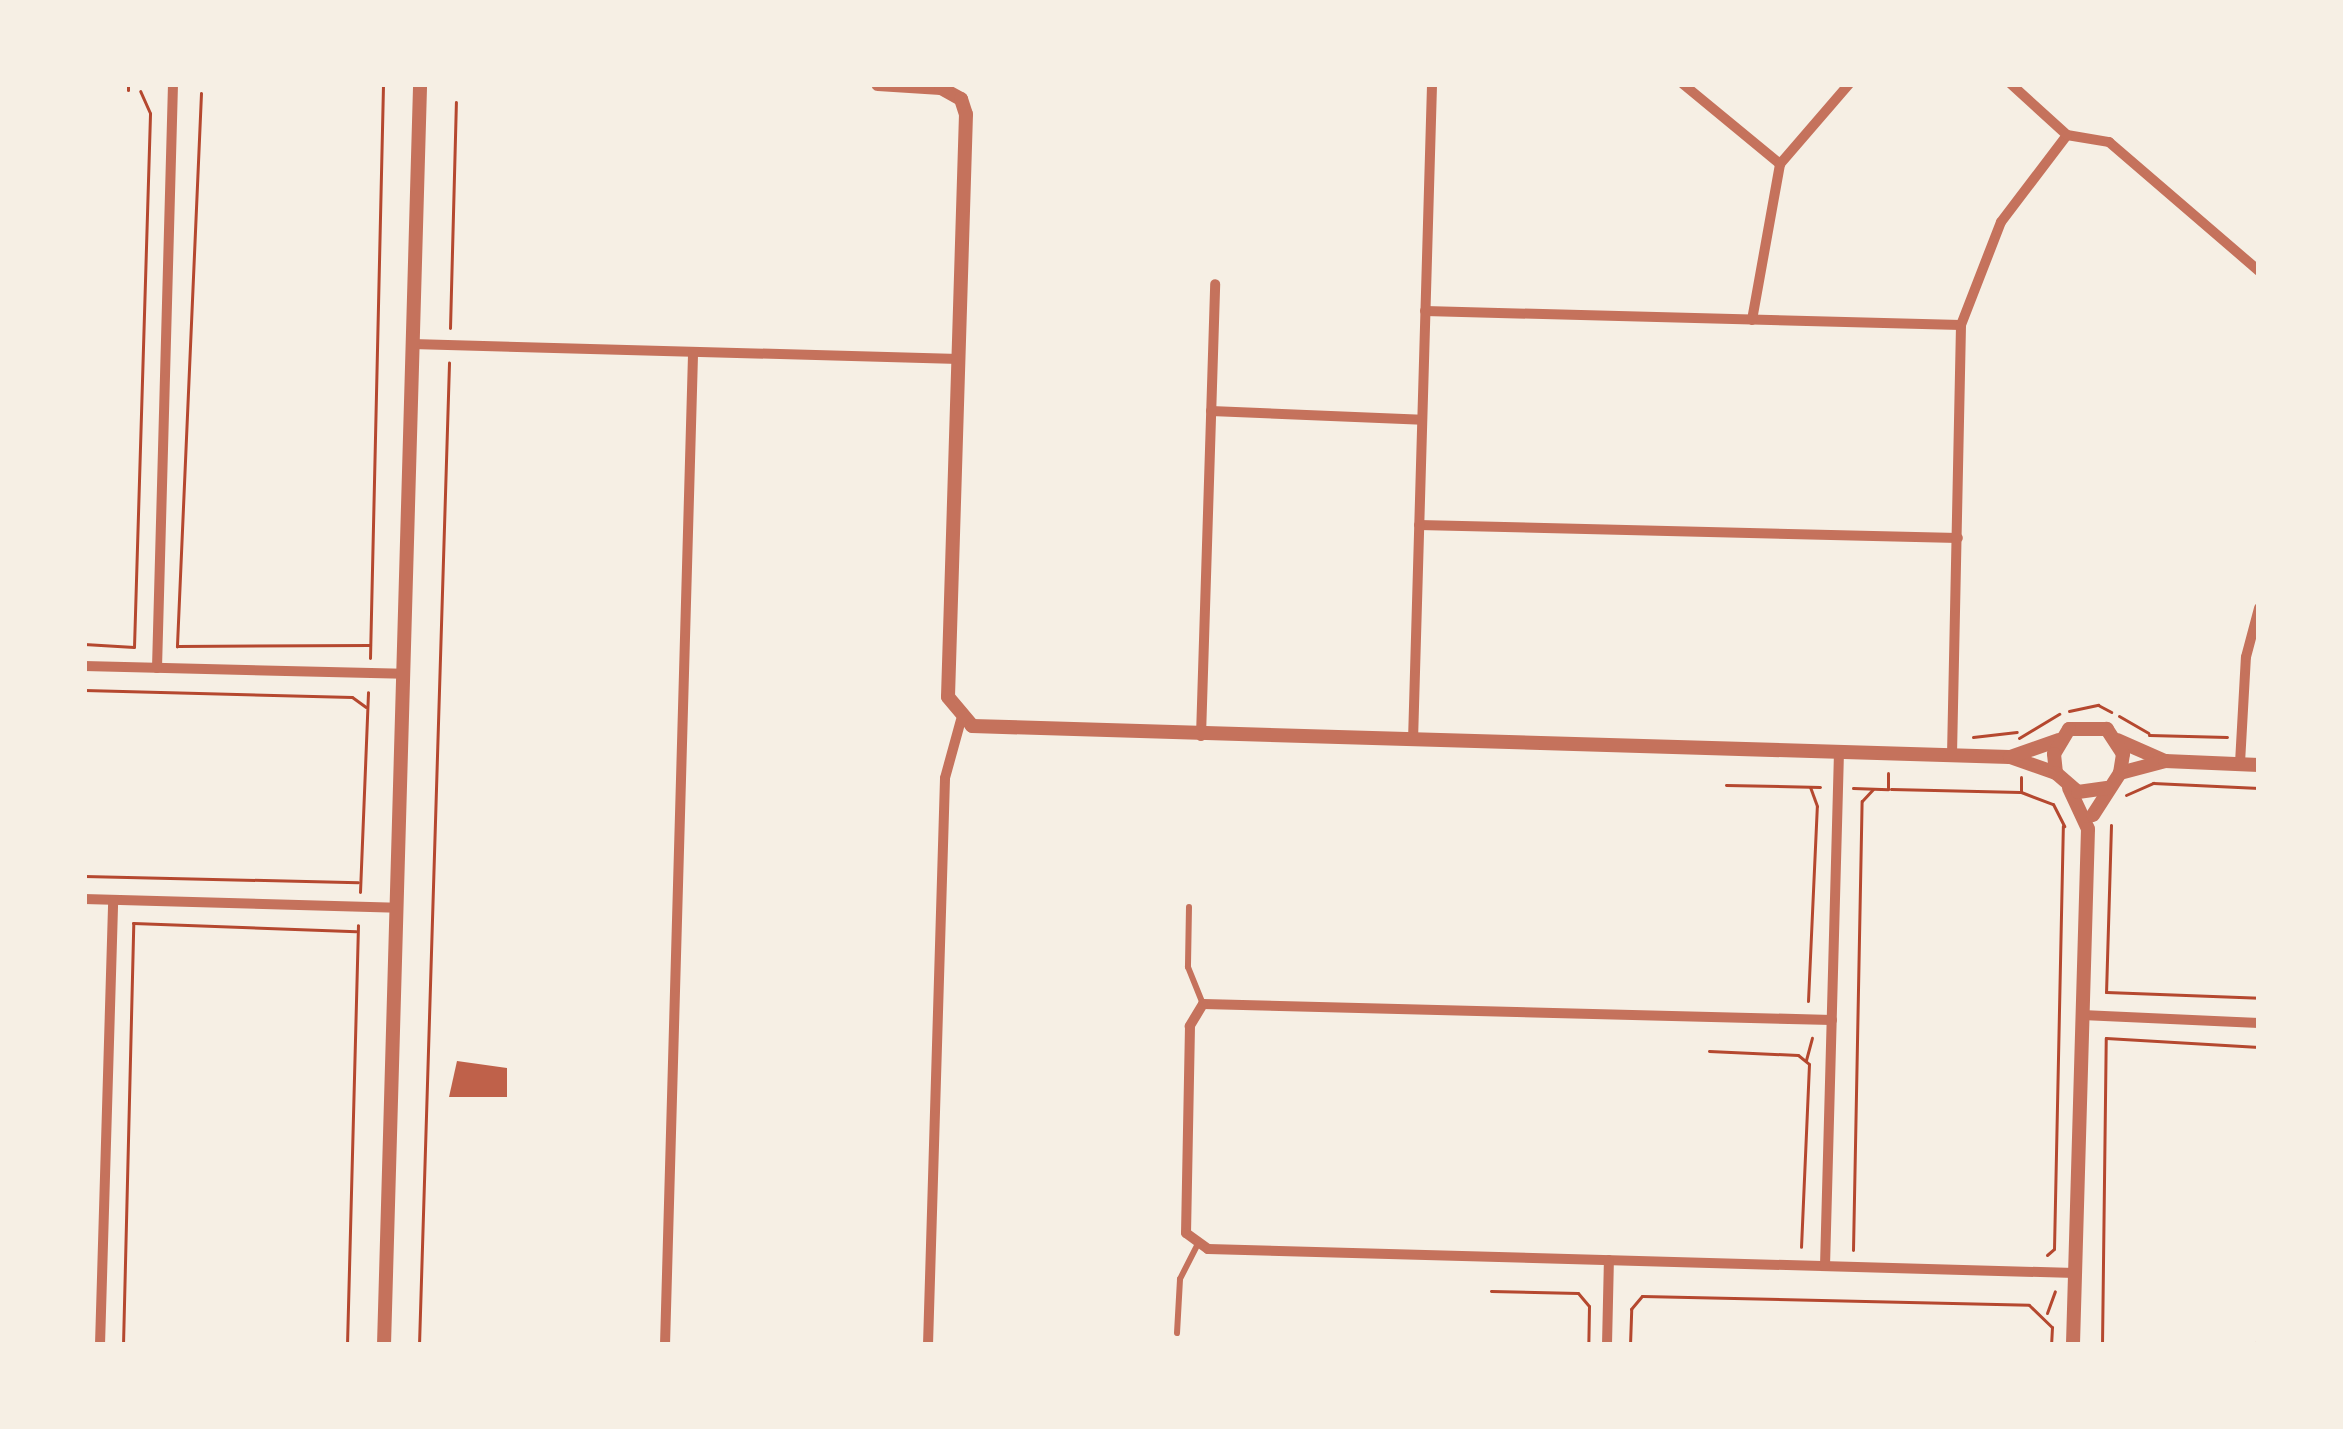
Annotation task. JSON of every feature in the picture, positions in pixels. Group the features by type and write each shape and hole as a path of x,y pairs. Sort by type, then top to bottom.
{"street":[{"path":"157,668 173,84"},
{"path":"384,1345 420,84"},
{"path":"878,84 955,88 966,114 948,698 961,720 983,728 1201,736 2010,757 2056,773 2090,822"},
{"path":"1413,741 1432,84"},
{"path":"1684,84 1780,164"},
{"path":"1752,320 1780,164 1849,84"},
{"path":"2011,84 2067,135 2109,142 2259,271"},
{"path":"1952,755 1961,326 2001,221 2067,135"},
{"path":"1201,736 1215,284"},
{"path":"1425,311 1961,326"},
{"path":"412,344 959,359"},
{"path":"665,1345 693,352"},
{"path":"1211,411 1422,420"},
{"path":"1419,526 1958,538"},
{"path":"2240,764 2242,686 2259,608"},
{"path":"84,666 404,674"},
{"path":"928,1345 945,778 961,720"},
{"path":"2010,757 2088,724 2165,761"},
{"path":"2056,773 2059,740"},
{"path":"2117,740 2120,773"},
{"path":"1825,1266 1839,752"},
{"path":"2073,1345 2090,822 2120,773 2165,761 2259,765"},
{"path":"2069,788 2107,788"},
{"path":"84,899 397,908"},
{"path":"100,1345 113,900"},
{"path":"1832,1021 1203,1004 1190,1026 1185,1224 1196,1245 2075,1273"},
{"path":"2082,1015 2259,1023"},
{"path":"1607,1345 1609,1260"}],"lane":[{"path":"1189,907 1188,967 1203,1004"},
{"path":"1177,1333 1180,1279 1196,1245"}],"path":[{"path":"347,1345 357,932 370,674 383,84"},
{"path":"84,644 134,647 150,113 140,91"},
{"path":"201,93 177,646 370,646"},
{"path":"419,1345 456,102"},
{"path":"84,689 352,697 366,706"},
{"path":"1803,1007 1814,996 1817,806 1810,787"},
{"path":"2144,788 2259,788"},
{"path":"1859,1258 1851,1246 1862,801 1874,789"},
{"path":"1888,789 2021,793"},
{"path":"2110,825 2106,992 2259,998"},
{"path":"2039,1263 2054,1249 2063,826"},
{"path":"84,876 360,882"},
{"path":"84,921 84,1063"},
{"path":"123,1345 134,923 357,932"},
{"path":"2102,1345 2106,1038 2259,1046"},
{"path":"1709,1051 1798,1055 1809,1064 1804,1240 1796,1255"},
{"path":"1491,1291 1578,1293 1589,1306 1588,1345"},
{"path":"1630,1345 1631,1309 1642,1296 2030,1305 2052,1327 2051,1345"},
{"path":"2255,1345 2259,1338"}],"building":[{"path":"457,1061 507,1068 507,1097 449,1097"}]}
